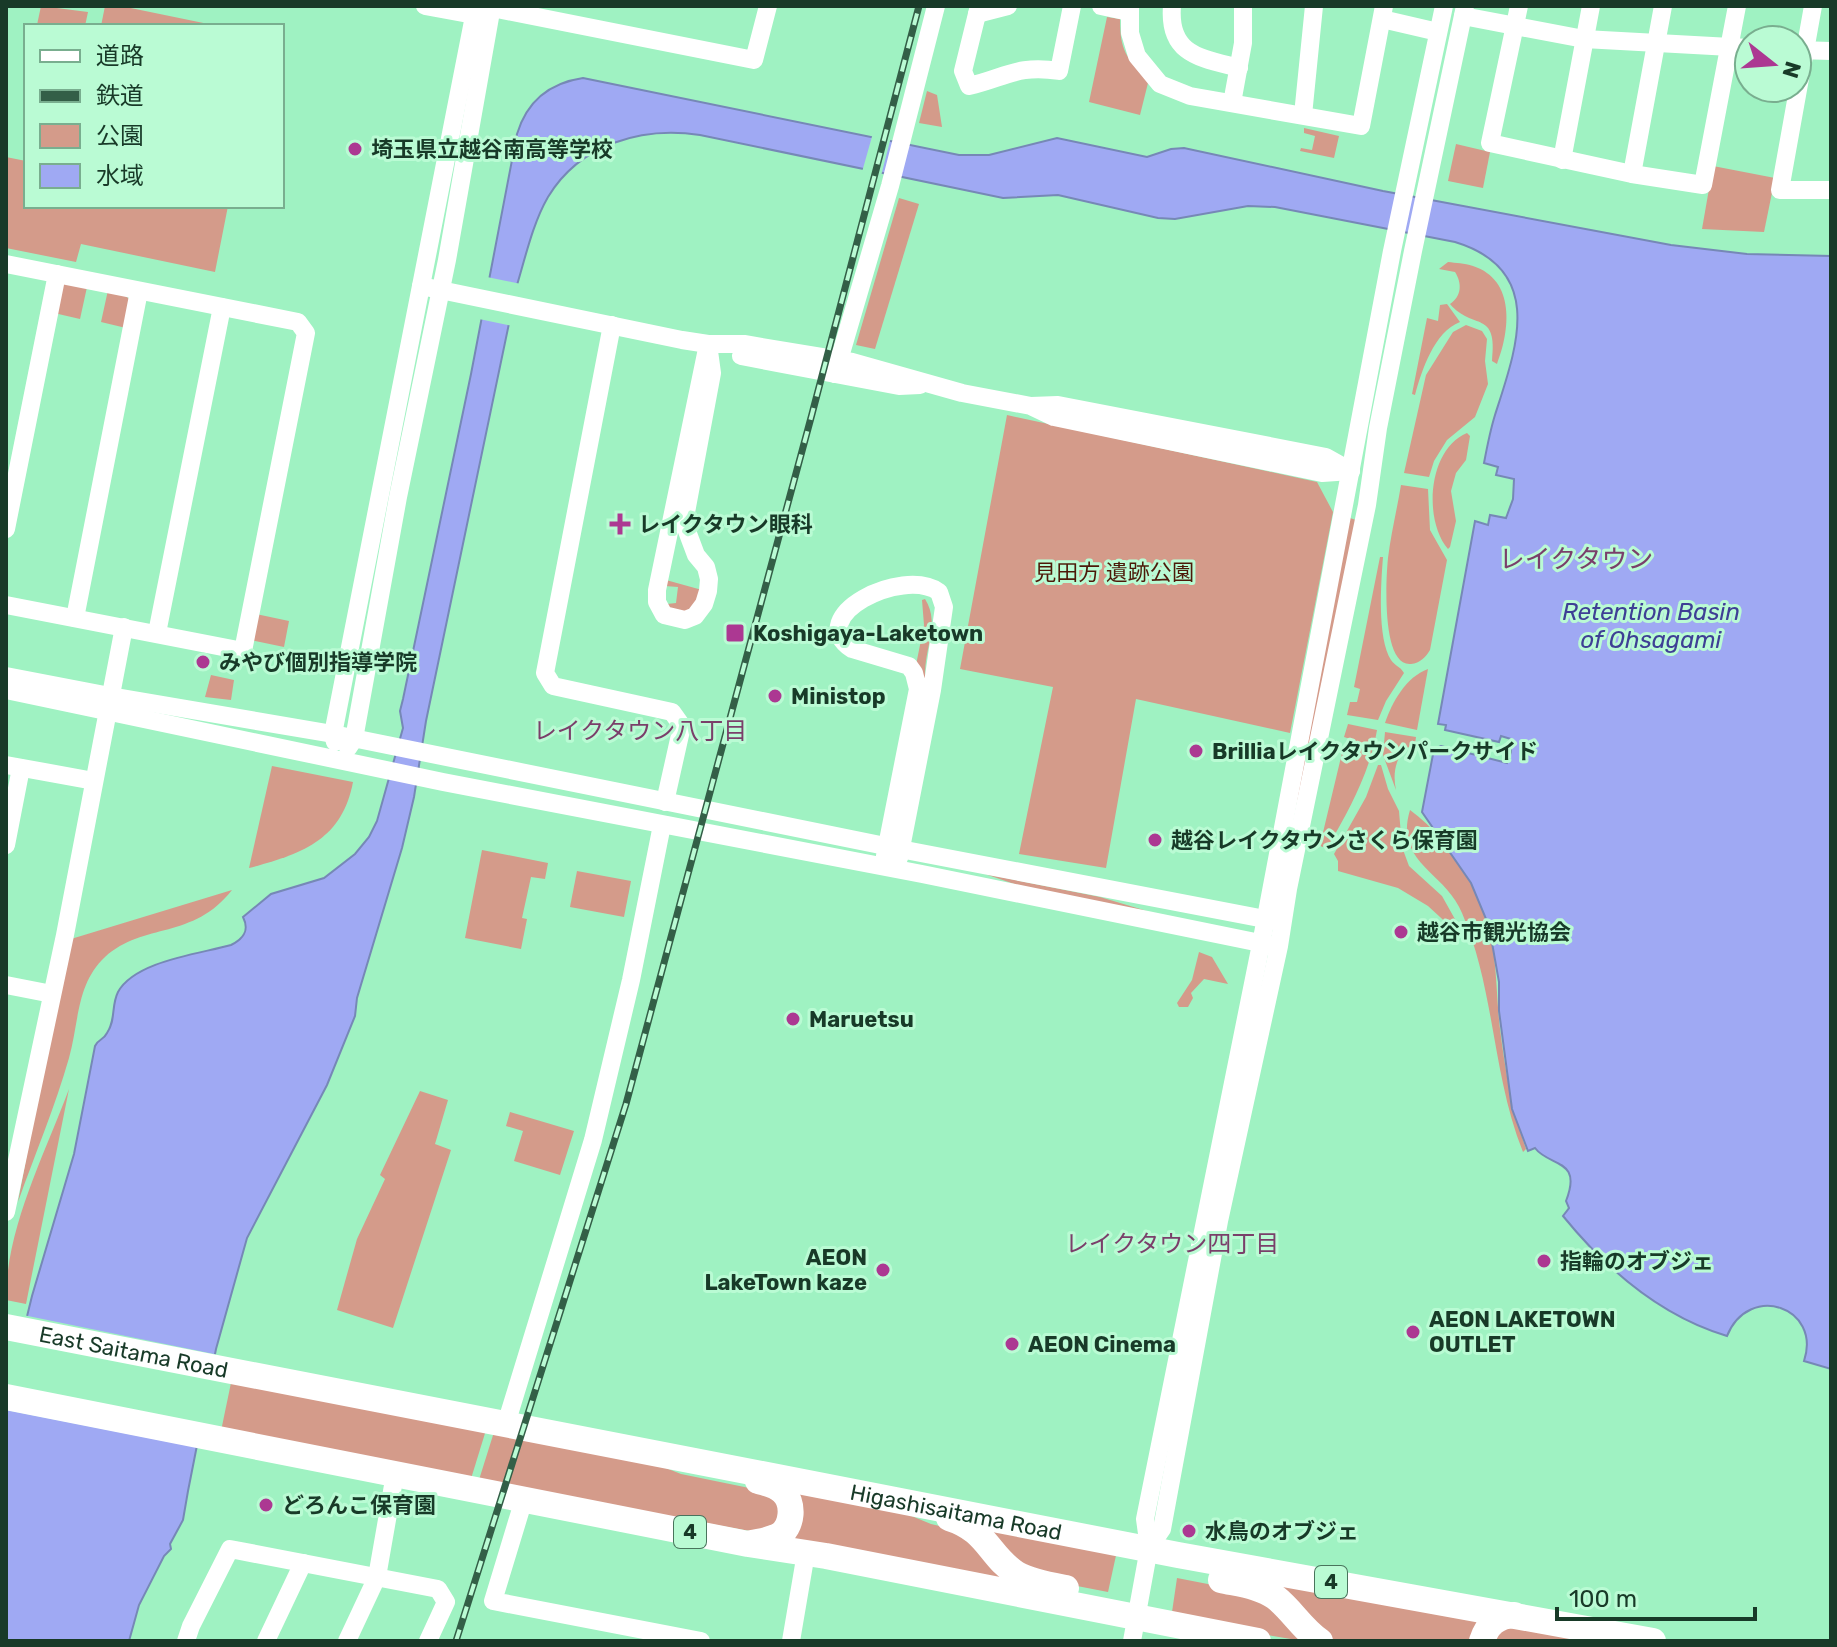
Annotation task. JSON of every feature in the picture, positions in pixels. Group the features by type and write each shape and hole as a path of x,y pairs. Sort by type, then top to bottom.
{"highway":[{"name":"East Saitama Road","path":"6,1327 259,1376"},
{"name":"Higashisaitama Road","path":"259,1376 1190,1557 1653,1641"},
{"name":"4","path":"6,1397 806,1553 1134,1630 1258,1641"},
{"name":"4","path":"654,1454 698,1469 768,1483 780,1489 790,1505 784,1531 768,1540 748,1544"},
{"name":"4","path":"912,1504 962,1522 986,1540 1002,1561 1018,1574 1109,1597 1123,1604 1134,1630"},
{"name":"4","path":"1149,1548 1175,1570 1250,1586 1275,1596 1307,1632 1320,1641"},
{"path":"1482,1641 1492,1622 1514,1615"}],"street":[{"path":"425,6 484,9 754,60 768,6"},
{"path":"837,367 890,186 936,6"},
{"path":"1008,6 978,10 963,71 969,86 1019,69 1059,71 1072,6"},
{"path":"1101,6 1129,9 1130,33 1137,56 1160,84 1190,96 1361,126 1383,12 1438,32"},
{"path":"1172,6 1174,36 1190,54 1239,68"},
{"path":"1232,103 1243,43 1243,6"},
{"path":"1303,115 1314,6"},
{"path":"1134,1630 1149,1548 1145,1519 1270,945 1351,471 1392,251 1444,6"},
{"path":"1519,6 1490,143 1632,174 1703,185 1737,6"},
{"path":"1562,160 1591,6"},
{"path":"1632,174 1663,6"},
{"path":"340,760 333,734 421,286 484,9"},
{"path":"340,760 354,739 398,497 441,289 484,9"},
{"path":"1274,921 1367,505 1413,251 1464,11 1515,27 1584,39 1733,47"},
{"path":"1793,104 1780,190 1831,190"},
{"path":"6,264 298,322 306,333 243,651 6,605"},
{"path":"6,529 57,274"},
{"path":"421,286 708,344 741,356 900,373 929,385 1031,406 1058,405 1326,457 1351,471 1371,474"},
{"path":"75,618 139,291"},
{"path":"157,633 222,307"},
{"path":"612,325 545,673 553,686 672,712 682,726 665,802"},
{"path":"708,344 712,373 684,523 709,579 704,604 695,616 685,620 664,615 657,602 660,572 708,344"},
{"path":"660,572 668,561 680,555 696,555"},
{"path":"890,868 932,690 944,607 939,592 920,583 897,585 869,596 847,608 840,625 840,636 845,644 862,653 905,663 914,673 918,689 894,848"},
{"path":"6,1212 124,627"},
{"path":"6,676 108,704 443,782 1270,945"},
{"path":"6,690 333,734 894,848 1274,921"},
{"path":"6,845 14,766 94,781"},
{"path":"506,1424 605,1094 662,825"},
{"path":"6,985 52,994"},
{"path":"347,1641 377,1577 395,1474"},
{"path":"524,1499 493,1601 701,1641"},
{"path":"186,1641 230,1549 438,1589 446,1602 428,1641"},
{"path":"791,1641 806,1553"},
{"path":"266,1641 303,1563"}],"green space":[{"path":"41,6 88,12 85,24 37,24"},
{"path":"105,6 121,6 208,24 101,24"},
{"path":"1107,17 1120,19 1121,39 1126,53 1149,79 1140,115 1089,102"},
{"path":"927,91 937,95 942,127 919,123"},
{"path":"1304,128 1339,136 1334,158 1300,151 1301,148 1312,150 1315,136 1304,133"},
{"path":"1456,144 1490,152 1483,188 1448,181"},
{"path":"6,157 24,161 24,208 228,208 215,272 81,244 76,262 6,248"},
{"path":"1713,166 1775,178 1764,232 1702,229"},
{"path":"899,198 919,204 875,349 856,345"},
{"path":"1448,262 1470,265 1487,273 1503,294 1505,337 1497,364 1492,361 1493,345 1487,327 1450,304 1457,297 1460,285 1455,272 1439,269"},
{"path":"66,282 87,287 80,319 54,313 59,288"},
{"path":"108,290 124,294 132,302 126,328 101,322"},
{"path":"1447,304 1460,322 1436,343 1415,395 1412,394 1427,318 1438,321 1440,305"},
{"path":"1466,325 1482,331 1487,339 1485,361 1488,384 1475,417 1447,440 1434,461 1429,477 1404,473 1426,375 1453,332"},
{"name":"見田方 遺跡公園","path":"1007,415 1317,482 1333,512 1290,733 1136,699 1106,868 1019,854 1053,687 960,669"},
{"path":"1467,433 1470,436 1466,460 1456,473 1451,491 1456,521 1448,549 1435,521 1434,486 1444,454 1454,441"},
{"path":"1401,485 1428,489 1430,530 1447,560 1430,650 1422,659 1411,664 1401,661 1394,652 1388,620 1388,558"},
{"path":"1350,518 1356,520 1307,770 1291,820"},
{"path":"1380,557 1383,557 1381,610 1384,638 1391,660 1404,673 1378,720 1347,715 1350,702 1357,702 1360,689 1354,687"},
{"path":"666,580 702,590 692,611 672,611 667,604 676,603 678,587 665,586"},
{"path":"925,599 932,619 926,682 916,665 924,625 922,600"},
{"path":"256,614 289,621 284,647 250,640"},
{"path":"1428,669 1417,730 1385,723 1401,691 1413,678"},
{"path":"211,675 234,680 231,700 205,697"},
{"path":"1348,724 1377,730 1374,745 1352,803 1329,845 1322,847 1342,753 1348,753 1350,739 1344,737"},
{"path":"1385,732 1416,737 1415,744 1403,752 1397,763 1396,790 1383,755"},
{"path":"1378,765 1381,765 1399,811 1402,847 1409,866 1442,896 1456,921 1452,928 1428,906 1398,888 1338,871 1334,854 1366,797"},
{"path":"272,766 353,782 340,818 317,842 286,857 249,868"},
{"path":"1410,810 1455,856 1484,915 1494,956 1504,1060 1526,1149 1523,1152 1505,1093 1473,942 1454,899 1415,855 1409,843 1407,828"},
{"path":"482,850 548,863 545,879 531,877 522,918 527,919 521,949 465,938"},
{"path":"577,871 631,881 624,917 570,907"},
{"path":"985,874 1100,897 1147,911 1035,891"},
{"path":"232,890 201,917 120,946 96,968 80,1004 63,1076 18,1202 60,977 71,939"},
{"path":"1199,952 1212,957 1228,984 1204,979 1191,993 1193,998 1188,1007 1179,1007 1177,1003 1192,980"},
{"path":"69,1089 26,1304 6,1300 12,1246 19,1219"},
{"path":"420,1091 448,1100 435,1144 451,1150 393,1328 337,1310 357,1239 385,1179 380,1175"},
{"path":"510,1112 574,1131 560,1175 514,1161 523,1131 506,1126"},
{"path":"232,1378 486,1430 470,1482 221,1431"},
{"path":"494,1432 648,1461 681,1474 759,1490 781,1504 773,1535 478,1483"},
{"path":"792,1490 897,1510 952,1529 1020,1585 792,1539"},
{"path":"980,1527 1117,1551 1108,1592 1041,1579"},
{"path":"1177,1578 1264,1600 1303,1641 1171,1619"},
{"path":"1260,1582 1487,1616 1473,1641 1333,1641"},
{"path":"1511,1624 1614,1641 1490,1641"}],"water":[{"name":"Retention Basin of Ohsagami","path":"583,78 959,155 989,155 1057,138 1147,157 1184,148 1383,191 1671,245 1747,254 1831,256 1831,1369 1804,1361 1807,1342 1803,1327 1793,1315 1780,1308 1766,1306 1751,1310 1737,1319 1727,1336 1679,1316 1636,1289 1598,1255 1563,1216 1569,1208 1566,1201 1570,1177 1567,1170 1535,1148 1528,1151 1512,1109 1499,1011 1499,982 1489,926 1471,883 1422,812 1434,749 1441,746 1507,763 1511,752 1511,739 1501,736 1499,742 1445,730 1446,725 1438,724 1475,521 1488,525 1490,515 1506,518 1513,499 1514,479 1496,475 1498,467 1484,463 1516,339 1514,292 1503,272 1484,255 1455,242 1275,207 1248,206 1175,219 1158,218 1058,195 1003,198 700,135 656,133 614,143 577,164 548,197 534,228 517,285 402,848 357,998 355,1016 327,1085 247,1238 216,1349 183,1520 170,1544 171,1549 164,1556 139,1605 129,1641 6,1641 6,1402 32,1296 74,1154 95,1046 110,1028 116,997 126,981 153,966 235,943 245,930 243,917 271,894 324,878 355,854 369,837 377,821 403,728 400,711 471,374 517,134 527,112 541,96 560,84"}],"pier":[{"path":"873,133 891,137 881,176 862,172"},
{"path":"487,277 521,284 513,326 479,319"},
{"path":"23,1315 219,1355 200,1448 6,1410 6,1386"}],"railway":[{"path":"456,1641 626,1104 919,6"}],"place":[{"name":"埼玉県立越谷南高等学校","path":"355,149"},
{"name":"レイクタウン眼科","path":"620,524"},
{"name":"Koshigaya-Laketown","path":"735,633"},
{"name":"みやび個別指導学院","path":"203,662"},
{"name":"Ministop","path":"775,696"},
{"name":"Brilliaレイクタウンパークサイド","path":"1196,751"},
{"name":"越谷レイクタウンさくら保育園","path":"1155,840"},
{"name":"越谷市観光協会","path":"1401,932"},
{"name":"Maruetsu","path":"793,1019"},
{"name":"指輪のオブジェ","path":"1544,1261"},
{"name":"AEON LakeTown kaze","path":"883,1270"},
{"name":"AEON LAKETOWN OUTLET","path":"1413,1332"},
{"name":"AEON Cinema","path":"1012,1344"},
{"name":"どろんこ保育園","path":"266,1505"},
{"name":"水鳥のオブジェ","path":"1189,1531"}],"district":[{"name":"レイクタウン","path":"1576,559"},
{"name":"レイクタウン八丁目","path":"640,731"},
{"name":"レイクタウン四丁目","path":"1172,1244"}]}
